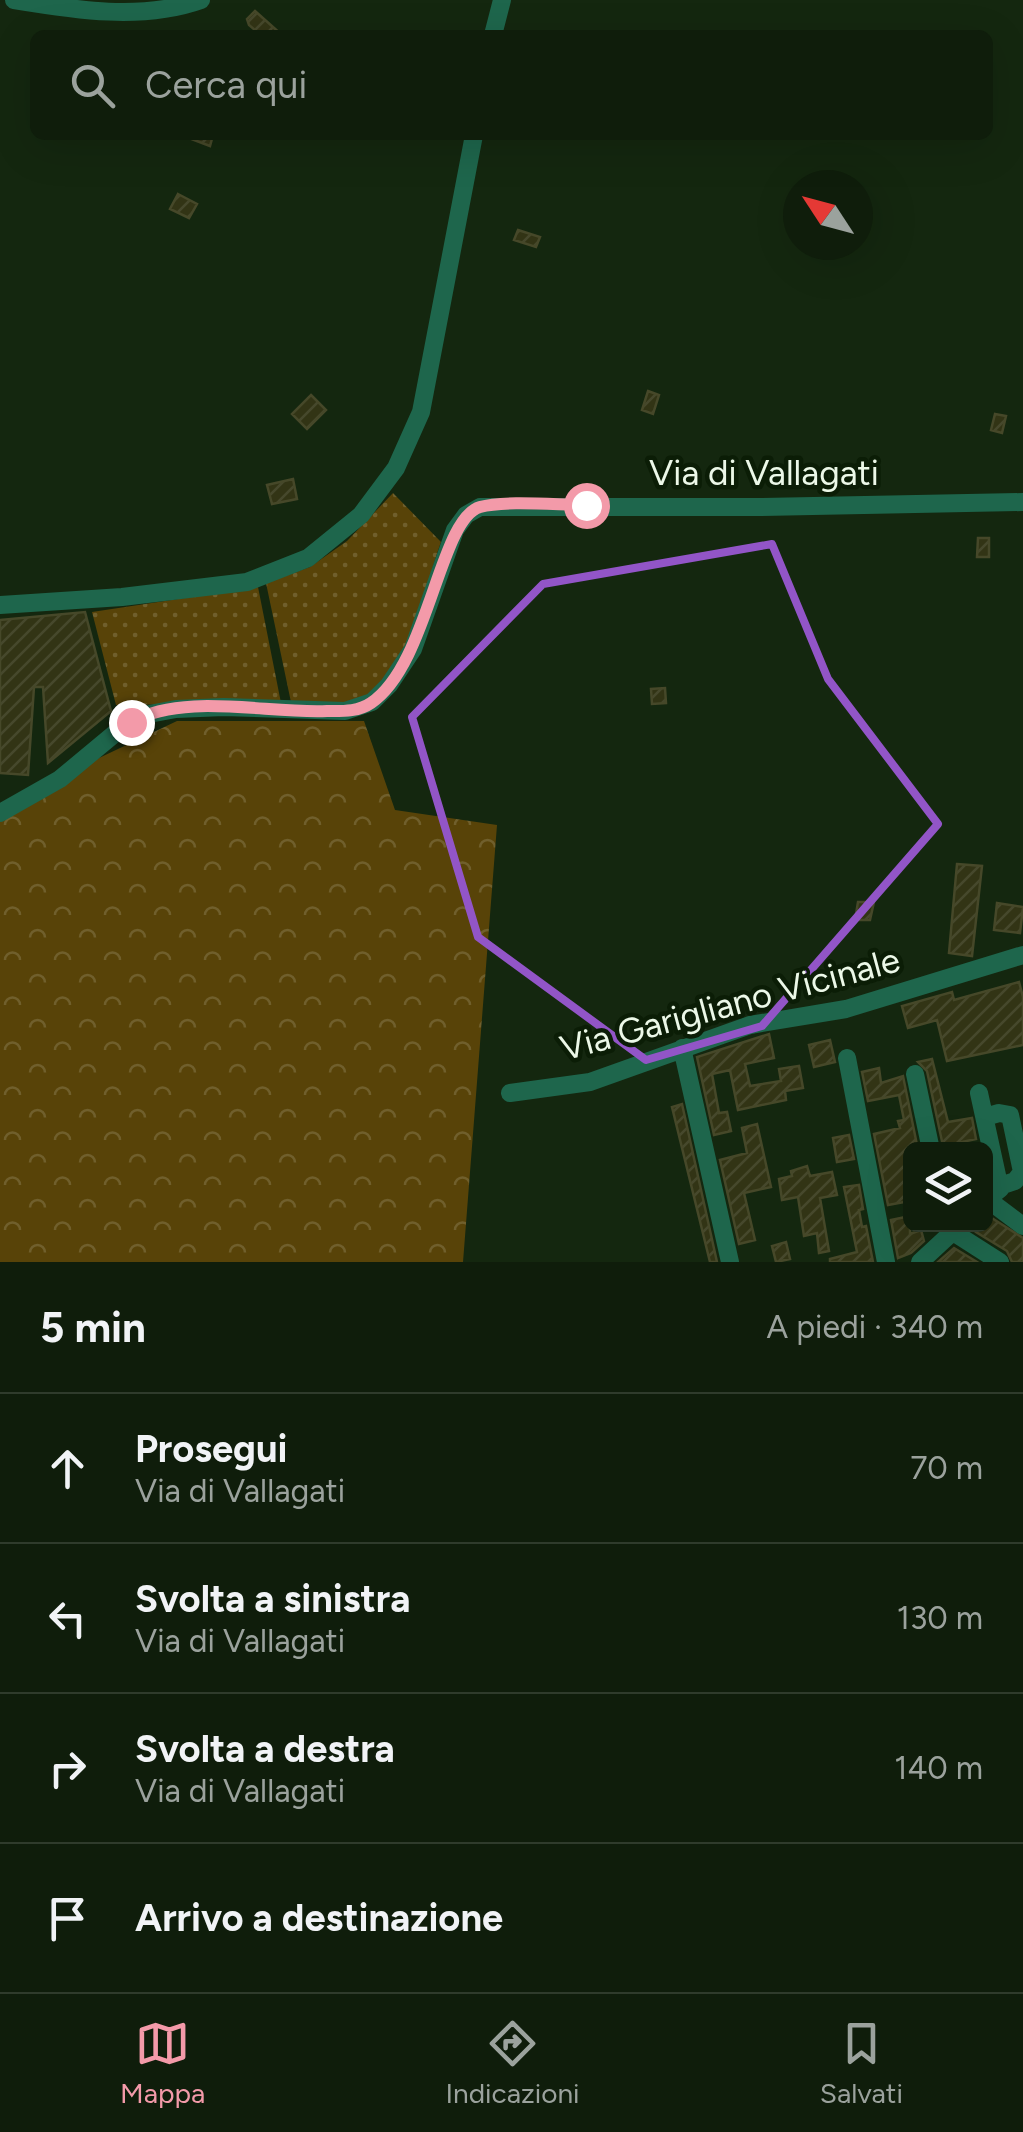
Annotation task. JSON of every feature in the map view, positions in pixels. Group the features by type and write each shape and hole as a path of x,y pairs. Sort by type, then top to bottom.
{"street":[{"path":"14,0 132,11 171,8 201,0"},
{"path":"494,30 502,0"},
{"path":"0,605 230,586 270,576 308,558 360,515 396,468 421,412 473,140"},
{"name":"Via di Vallagati","path":"0,813 60,780 118,730 148,714 224,707 345,711 372,702 413,648 455,530 480,507 1023,502"},
{"name":"Via Garigliano Vicinale","path":"510,1093 590,1082 750,1024 846,1009 1023,955"},
{"path":"682,1048 730,1262"},
{"path":"847,1058 886,1262"},
{"path":"915,1074 928,1142"},
{"path":"980,1093 987,1142"},
{"path":"993,1197 1023,1226"},
{"path":"920,1262 950,1232"},
{"path":"955,1232 1000,1262"}],"highlighted area":[{"path":"772,544 828,679 938,824 762,1026 646,1060 478,937 412,717 543,584"}],"green space":[{"path":"393,493 441,542 411,634 388,678 373,694 349,707 292,707 266,583 310,567 347,541"},
{"path":"258,587 281,703 116,705 92,612"},
{"path":"177,721 364,721 395,810 497,825 463,1262 0,1262 0,805"}],"building":[{"path":"255,11 276,30 255,30 247,19"},
{"path":"178,194 197,204 189,218 170,209"},
{"path":"518,230 540,237 536,247 514,240"},
{"path":"648,391 659,395 653,414 642,410"},
{"path":"311,395 326,410 307,429 292,414"},
{"path":"995,414 1006,416 1002,433 991,430"},
{"path":"293,479 297,499 272,504 267,485"},
{"path":"978,538 989,538 989,557 977,557"},
{"path":"85,612 111,711 48,763 43,687 34,687 28,775 0,773 0,620"},
{"path":"665,688 666,703 652,704 651,689"},
{"path":"957,864 982,866 972,956 949,953"},
{"path":"858,902 874,902 870,920 855,920"},
{"path":"997,903 1023,907 1020,933 994,930"},
{"path":"1019,982 1023,997 1023,1045 947,1061 937,1020 908,1028 902,1006 952,992 954,1000"},
{"path":"769,1034 774,1058 745,1064 750,1086 781,1081 779,1069 799,1066 803,1088 785,1091 786,1100 738,1110 730,1070 712,1074 719,1113 727,1112 731,1131 714,1135 697,1057"},
{"path":"830,1040 835,1062 814,1067 809,1045"},
{"path":"932,1059 948,1122 972,1118 976,1139 942,1142 927,1071 918,1062"},
{"path":"879,1068 881,1083 903,1076 916,1142 903,1142 903,1202 888,1205 874,1134 900,1128 898,1121 904,1120 899,1095 868,1101 862,1072"},
{"path":"682,1104 717,1262 710,1262 672,1107"},
{"path":"757,1124 771,1187 744,1193 755,1240 739,1244 720,1160 747,1153 742,1128"},
{"path":"849,1135 854,1159 837,1162 833,1138"},
{"path":"807,1166 810,1176 832,1172 837,1195 820,1198 829,1251 819,1253 817,1233 804,1236 798,1197 782,1200 779,1179"},
{"path":"859,1185 862,1227 866,1226 873,1262 830,1262 857,1252 844,1187"},
{"path":"903,1217 903,1232 922,1232 924,1241 898,1258 891,1220"},
{"path":"993,1219 1023,1238 1023,1262 1012,1262 1007,1251 976,1232 993,1232"},
{"path":"786,1242 790,1259 776,1262 772,1246"},
{"path":"954,1248 977,1262 938,1262"}],"route":[{"path":"131,722 148,714 183,708 313,712 366,706 385,690 413,648 452,536 472,510 484,506 586,505"}]}
